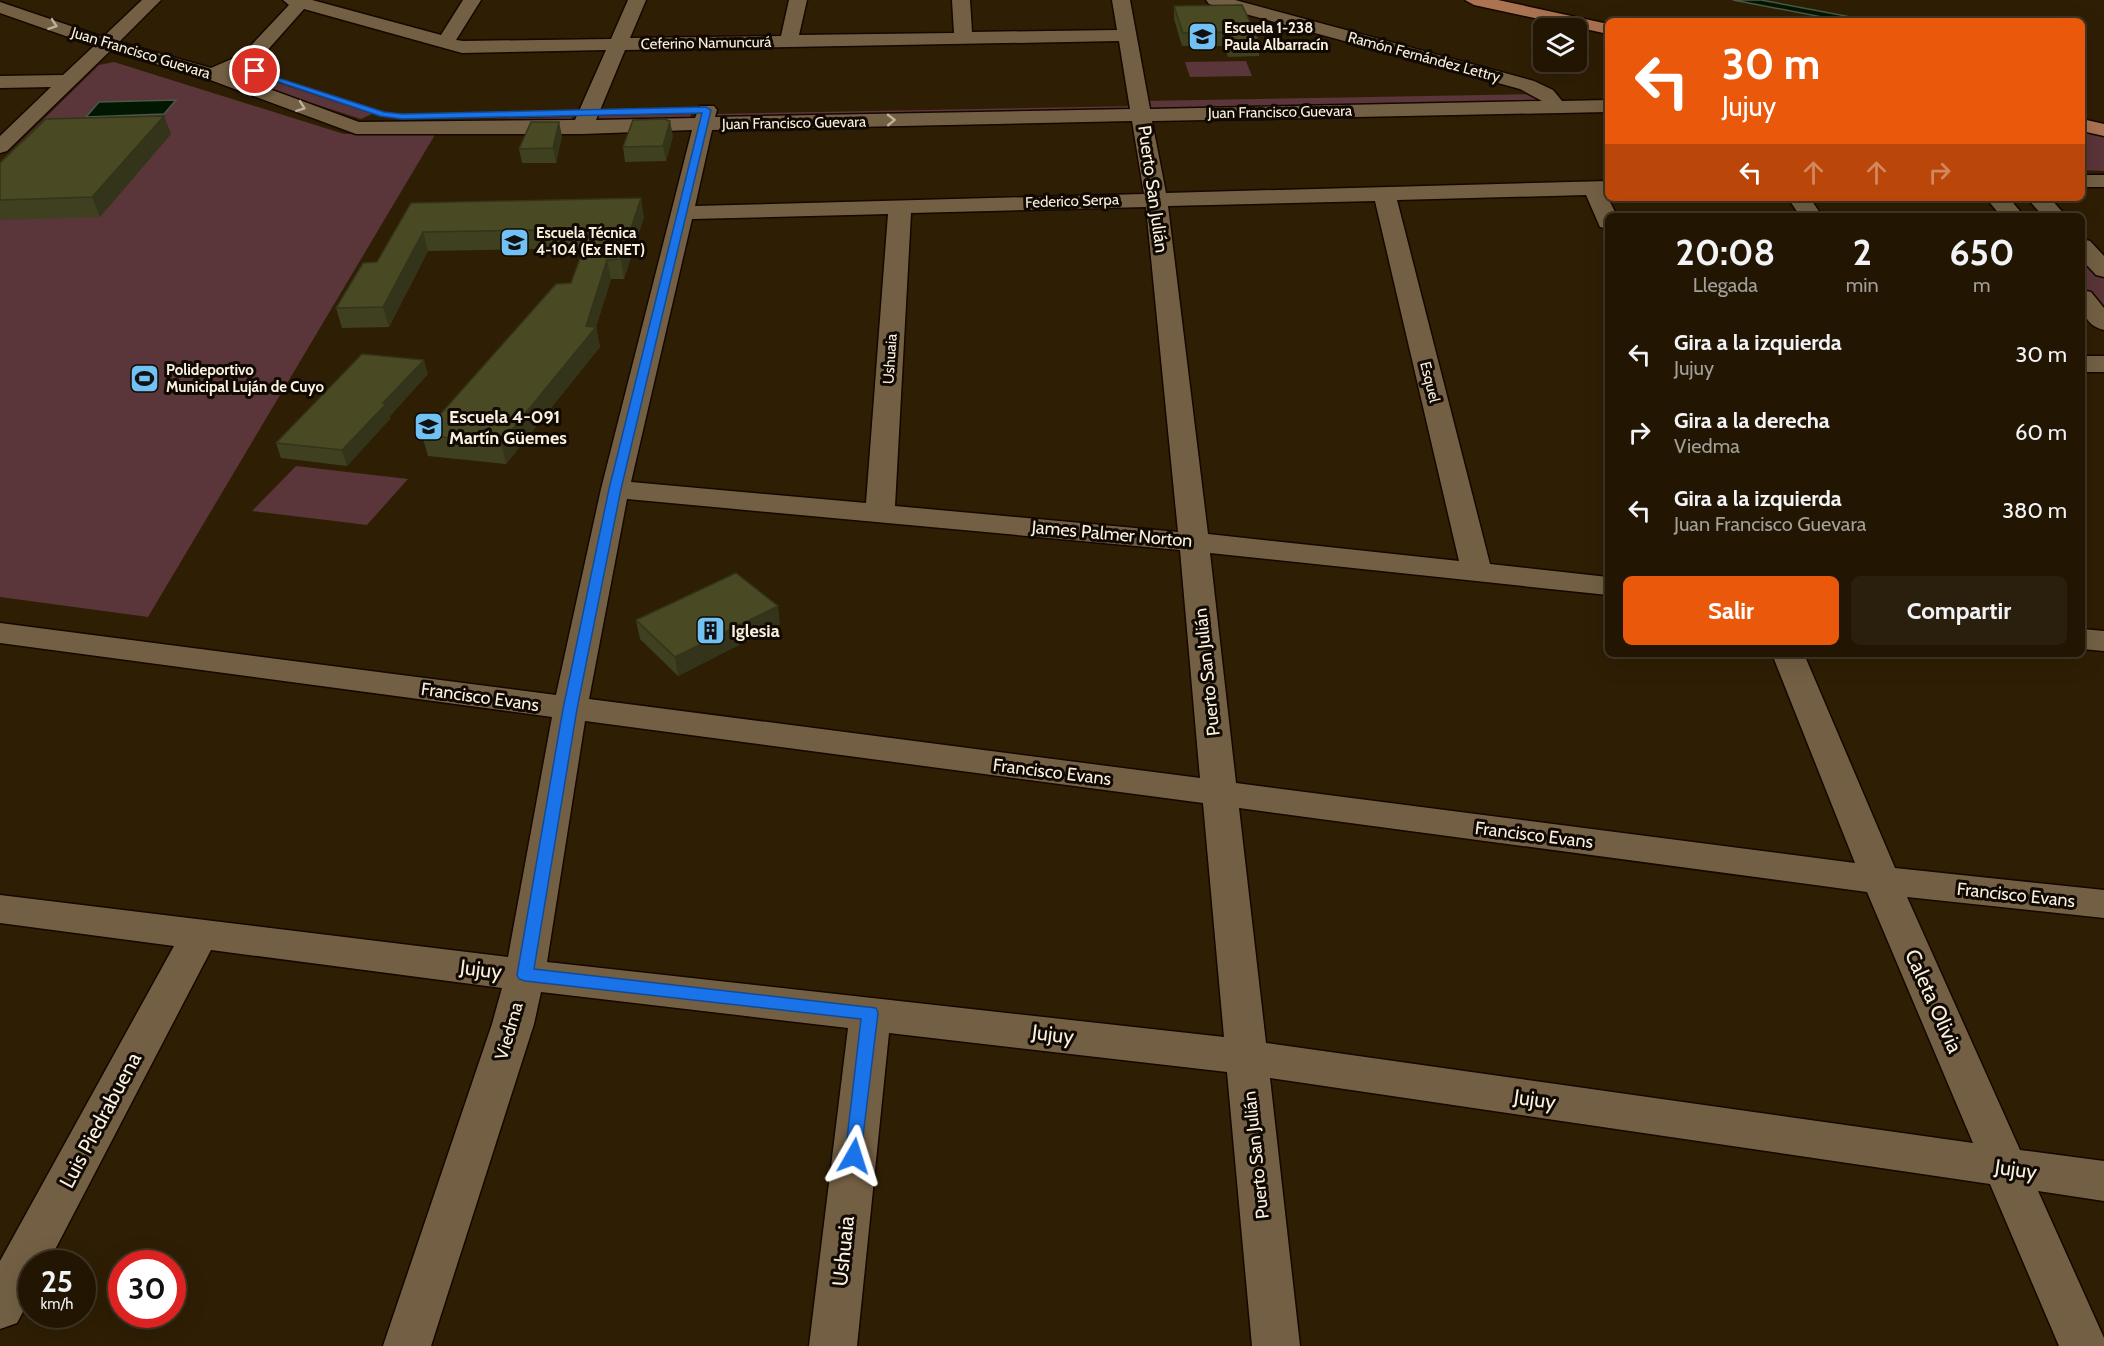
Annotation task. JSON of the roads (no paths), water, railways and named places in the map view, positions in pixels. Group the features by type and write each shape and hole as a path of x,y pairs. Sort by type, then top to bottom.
{"main road":[{"path":"1474,0 1605,28"},
{"path":"2085,126 2104,130"}],"street":[{"path":"0,147 152,0"},
{"path":"445,42 472,0"},
{"path":"584,120 637,0"},
{"path":"789,41 798,0"},
{"path":"961,0 963,38"},
{"name":"Puerto San Julián","path":"1121,0 1156,198 1194,542 1276,1346"},
{"name":"Ramón Fernández Lettry","path":"1215,0 1527,85 1551,100"},
{"path":"212,74 250,58 298,1"},
{"name":"Ceferino Namuncurá","path":"298,1 462,47 482,48 1127,35"},
{"name":"Juan Francisco Guevara","path":"0,7 105,44 212,74 356,128 380,130 584,120 1551,100 1605,93"},
{"name":"Juan Francisco Guevara","path":"100,21 298,86"},
{"path":"0,82 68,81"},
{"name":"Juan Francisco Guevara","path":"1551,100 1605,106"},
{"name":"Juan Francisco Guevara","path":"356,128 377,113 402,117 584,120"},
{"name":"Viedma","path":"407,1346 513,1024 525,975 570,709 615,489 680,213 705,118"},
{"path":"2085,180 2104,181"},
{"path":"1601,188 1606,213"},
{"name":"Federico Serpa","path":"680,213 1156,198 1601,188"},
{"name":"Esquel","path":"1384,193 1477,572"},
{"path":"2000,201 2010,213"},
{"path":"2041,201 2052,213"},
{"name":"Ushuaia","path":"880,513 900,206"},
{"path":"2085,250 2098,267"},
{"path":"2085,301 2104,323"},
{"path":"2085,364 2104,364"},
{"name":"James Palmer Norton","path":"615,489 1194,542 1605,586"},
{"name":"Francisco Evans","path":"0,633 1881,880 2104,904"},
{"path":"2085,639 2104,641"},
{"name":"Caleta Olivia","path":"1789,657 1881,880 2083,1346"},
{"name":"Jujuy","path":"0,909 525,975 1245,1057 2104,1181"},
{"name":"Luis Piedrabuena","path":"0,1307 200,933"},
{"name":"Ushuaia","path":"833,1346 870,1013"}],"place":[{"name":"Escuela 1-238 Paula Albarracín","path":"1203,37"},
{"name":"Escuela Técnica 4-104 (Ex ENET)","path":"515,242"},
{"name":"Polideportivo Municipal Luján de Cuyo","path":"145,379"},
{"name":"Escuela 4-091 Martín Güemes","path":"428,427"},
{"name":"Iglesia","path":"710,631"}]}
